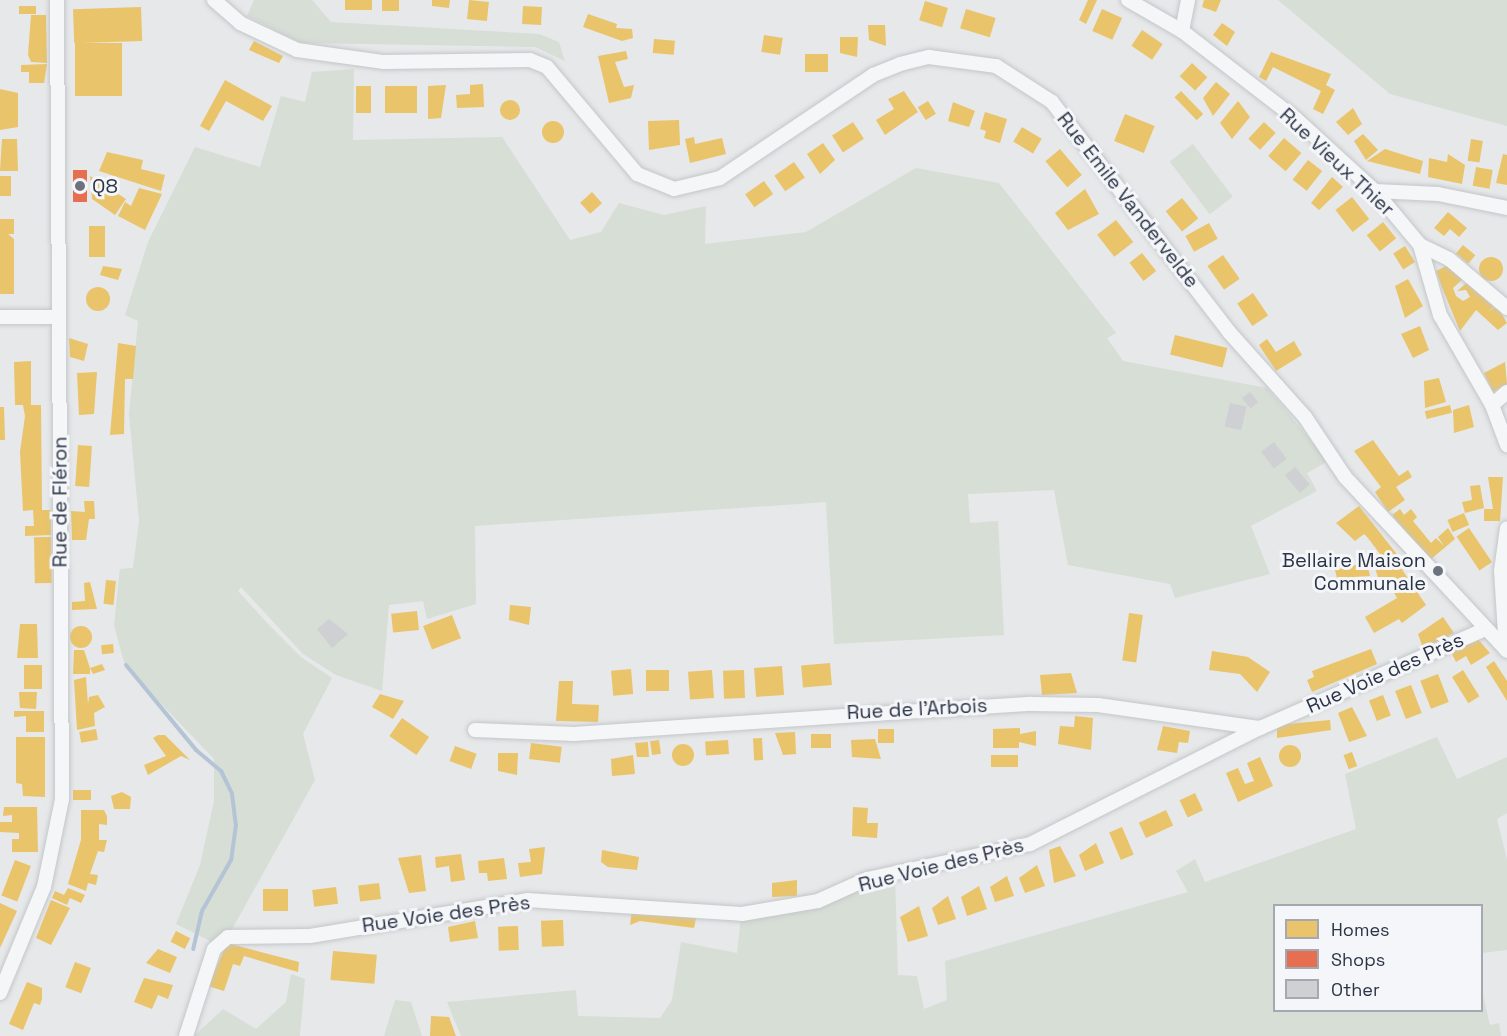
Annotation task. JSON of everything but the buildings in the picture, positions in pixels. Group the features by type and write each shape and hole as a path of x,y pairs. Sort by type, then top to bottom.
{"street":[{"name":"Rue de Fléron","path":"0,993 44,887 62,799 57,0"},
{"name":"Rue Emile Vandervelde","path":"214,0 240,23 297,50 384,62 530,60 562,82 637,174 674,189 694,188 720,178 873,75 929,57 996,66 1052,102 1229,332 1305,417 1345,477 1483,630 1507,651"},
{"name":"Rue Vieux Thier","path":"1128,0 1182,31 1294,118 1375,191 1420,244 1440,315 1492,405 1507,445"},
{"path":"1182,31 1188,0"},
{"path":"1375,191 1438,194 1507,208"},
{"path":"1420,244 1449,259 1507,308"},
{"path":"0,316 59,317"},
{"path":"1492,405 1507,392"},
{"path":"1507,528 1501,571 1507,651"},
{"name":"Rue Voie des Près","path":"186,1036 214,949 228,938 310,936 453,909 527,900 596,901 742,914 818,901 867,879 1030,844 1260,728 1483,630"},
{"name":"Rue de l'Arbois","path":"475,730 574,734 1030,704 1098,705 1260,728"}],"shaded area":[{"path":"254,0 312,0 331,22 539,34 559,42 565,61 535,47 301,43 247,16"},
{"path":"1278,0 1507,0 1507,126 1390,94"},
{"path":"354,69 353,140 502,137 570,240 601,232 619,203 664,215 706,206 705,244 806,232 916,168 999,183 1116,333 1107,338 1123,361 1267,388 1328,461 1307,473 1317,491 1251,526 1270,574 1175,598 1170,584 1068,565 1054,490 968,494 970,523 998,521 1004,635 834,644 826,502 475,526 476,604 427,619 423,601 389,605 382,691 336,675 303,654 241,587 238,591 301,657 332,678 303,734 315,780 231,931 212,942 176,924 200,865 214,801 214,759 125,666 114,625 120,569 133,568 139,521 129,414 138,321 125,315 148,242 195,147 260,167 281,96 305,102 312,72"},
{"path":"1193,144 1233,197 1210,214 1170,161"},
{"path":"1437,737 1457,779 1507,757 1507,813 1497,819 1507,860 1507,950 1483,953 1483,904 1273,904 1273,1012 1483,1012 1483,996 1490,1025 1499,1023 1501,1036 461,1036 447,1002 576,990 578,1016 660,1018 672,1000 681,942 737,953 741,917 895,877 898,975 917,976 924,1009 947,1000 945,961 1188,892 1176,871 1195,859 1205,882 1356,829 1345,774"},
{"path":"291,974 305,979 300,1036 194,1036 223,1009 256,1029 286,1002"},
{"path":"395,1000 411,1002 422,1036 384,1036"}],"waterway":[{"path":"126,665 196,750 221,771 232,794 236,825 231,860 202,911 193,949"}],"place":[{"name":"Q8","path":"80,186"},
{"name":"Bellaire Maison Communale","path":"1438,571"}]}
